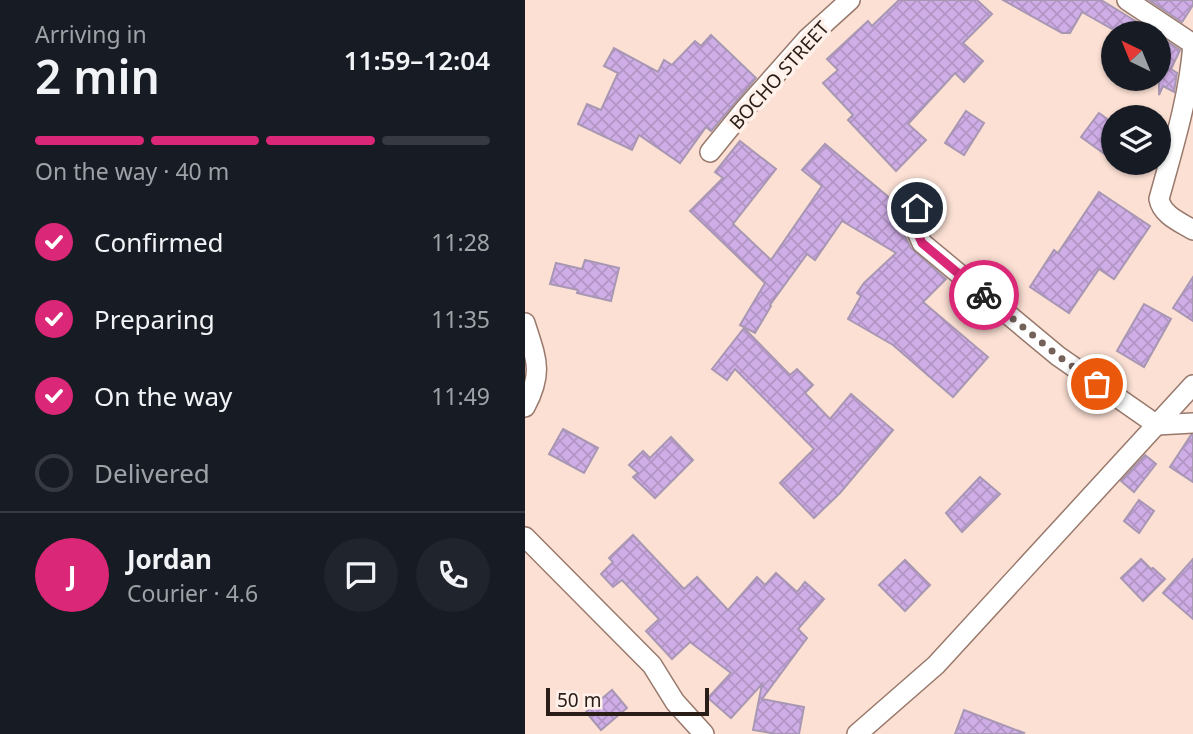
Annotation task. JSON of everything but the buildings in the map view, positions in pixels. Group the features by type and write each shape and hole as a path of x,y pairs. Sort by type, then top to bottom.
{"street":[{"name":"BOCHO STREET","path":"710,152 807,39 850,0"},
{"path":"1127,0 1193,44 1183,110 1159,199 1166,213 1193,230"},
{"path":"917,208 914,225 922,243 1058,356 1157,425 1193,423"},
{"path":"525,323 537,365 537,379 525,407"},
{"path":"857,734 936,665 1193,385"},
{"path":"525,537 652,665 675,702 704,734"}],"way so far":[{"path":"984,295 1058,356 1097,384"}],"route":[{"path":"917,208 914,225 922,243 984,295"}]}
